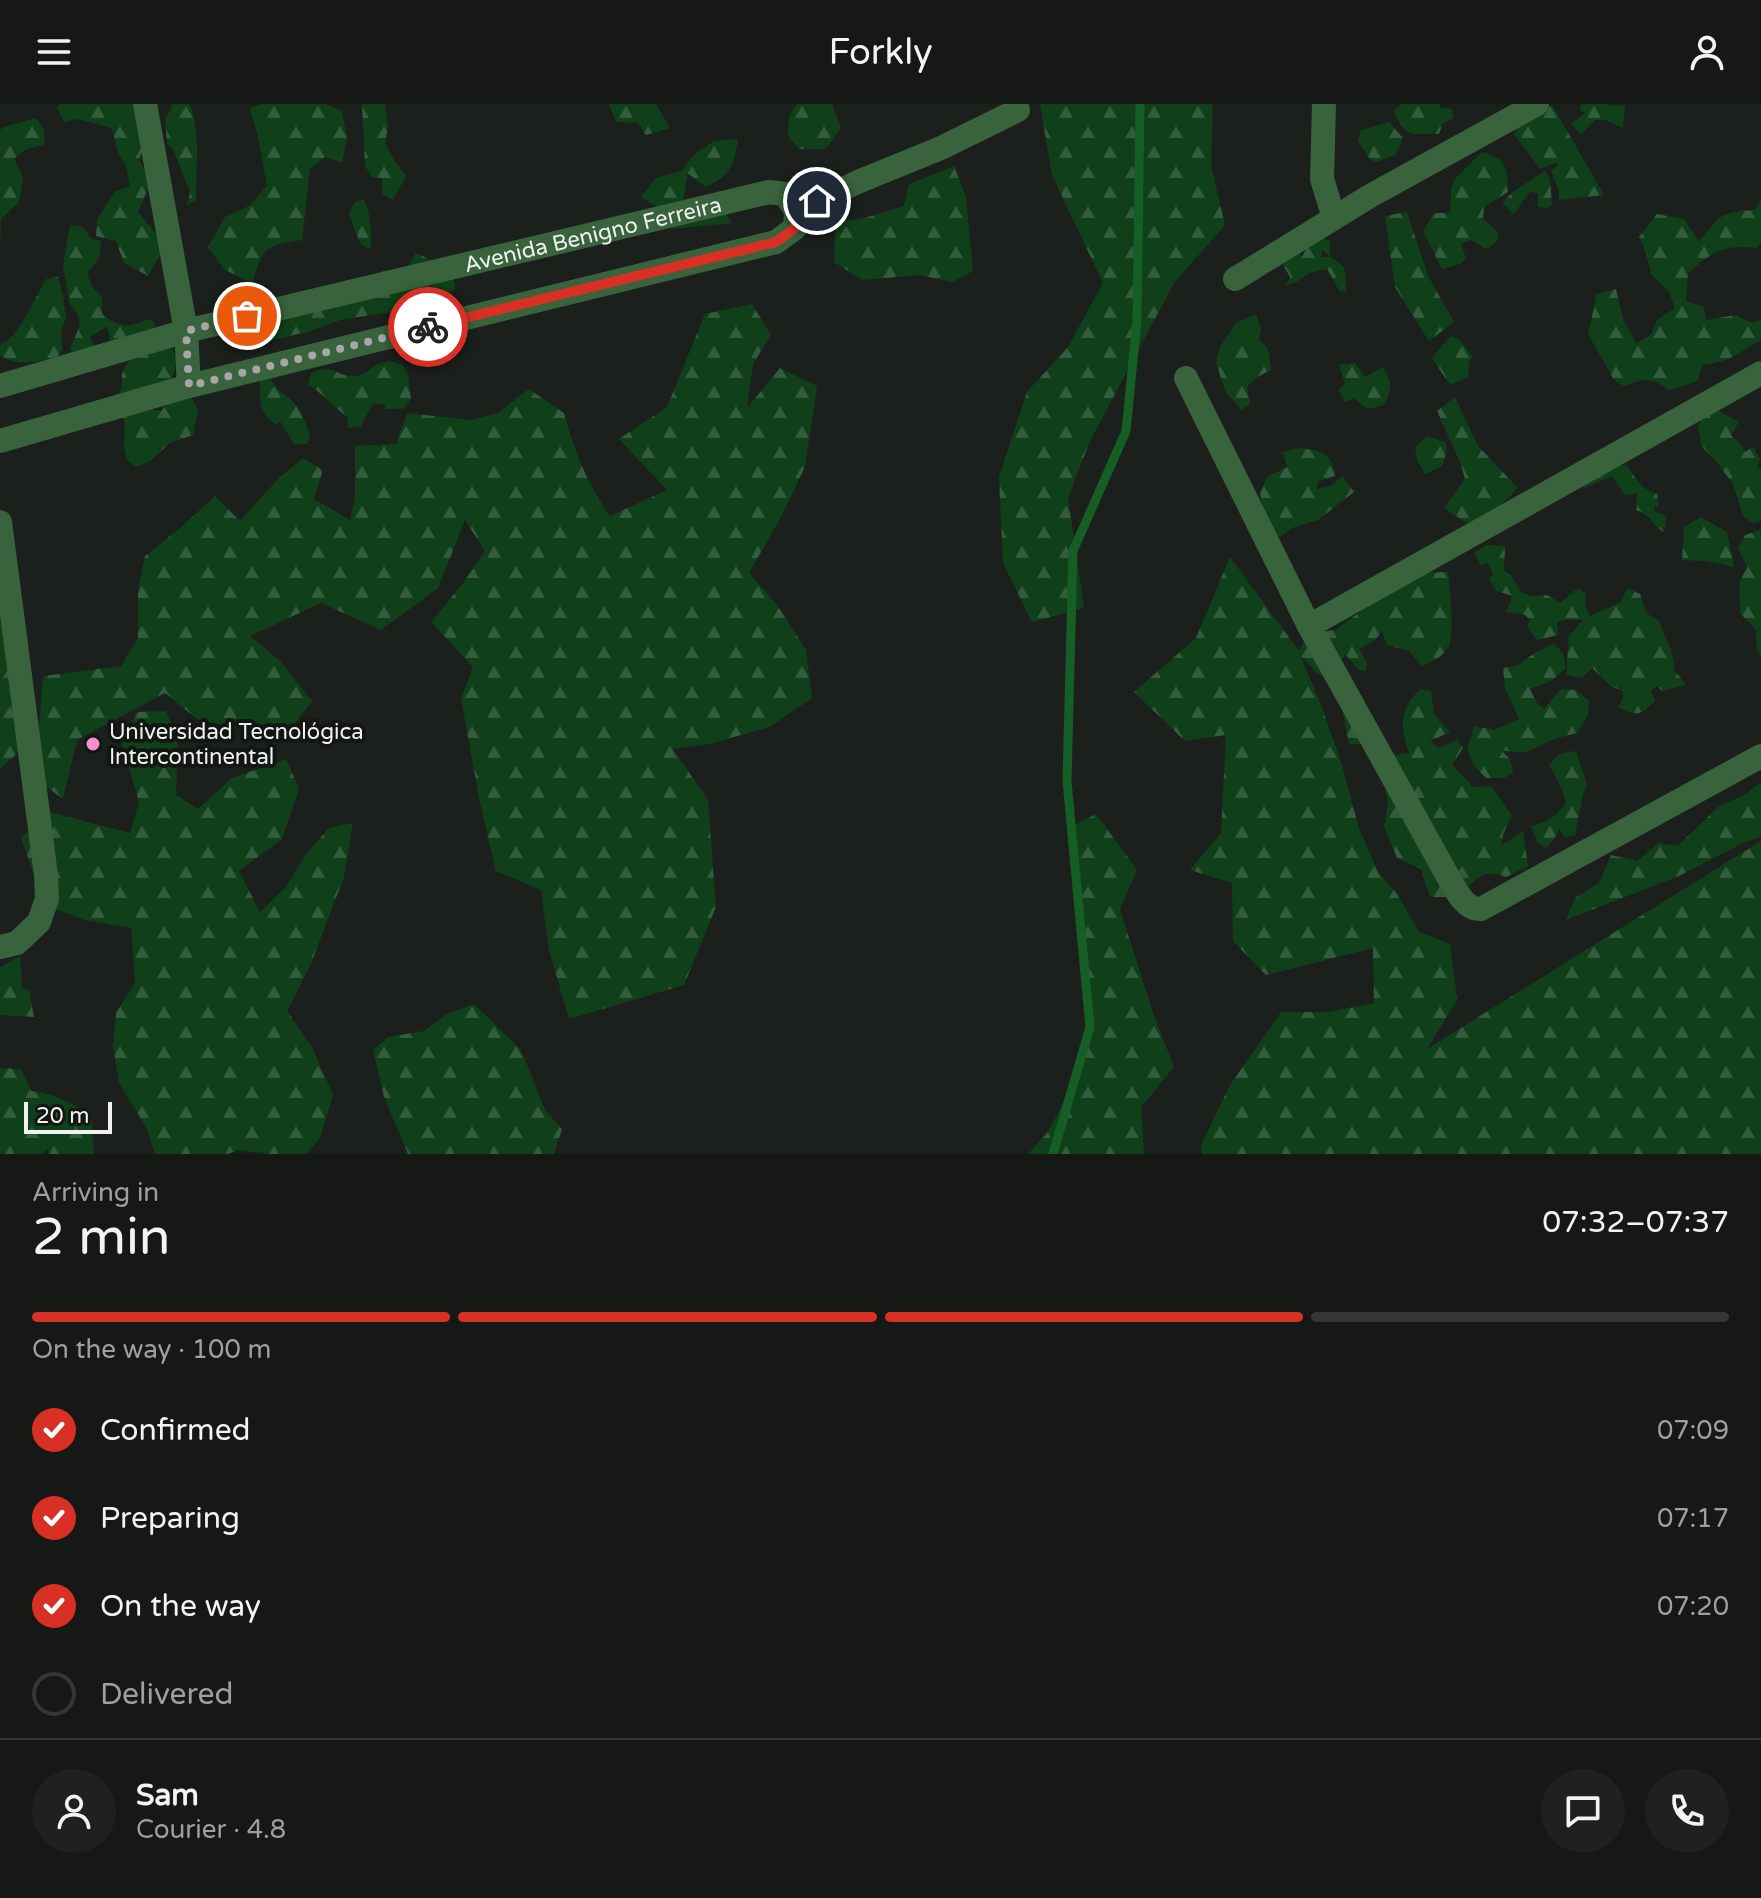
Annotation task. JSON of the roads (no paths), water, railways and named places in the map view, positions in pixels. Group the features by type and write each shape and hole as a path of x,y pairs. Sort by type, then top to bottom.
{"street":[{"path":"145,104 186,331 189,386"},
{"path":"1324,104 1322,179 1334,218"},
{"path":"1235,279 1334,218 1537,104"},
{"path":"0,441 189,386 776,242 795,228 796,211 941,148 1018,110"},
{"name":"Avenida Benigno Ferreira","path":"0,386 186,331 769,192 785,194 796,211"},
{"path":"1309,626 1761,373"},
{"path":"1186,378 1309,626 1446,873 1466,903 1476,910 1761,756"},
{"path":"0,522 47,899 39,922 8,945"}],"waterway":[{"path":"1053,1154 1090,1027 1067,781 1073,551 1126,431 1137,320 1140,104"}],"place":[{"name":"Universidad Tecnológica Intercontinental","path":"93,744"}]}
